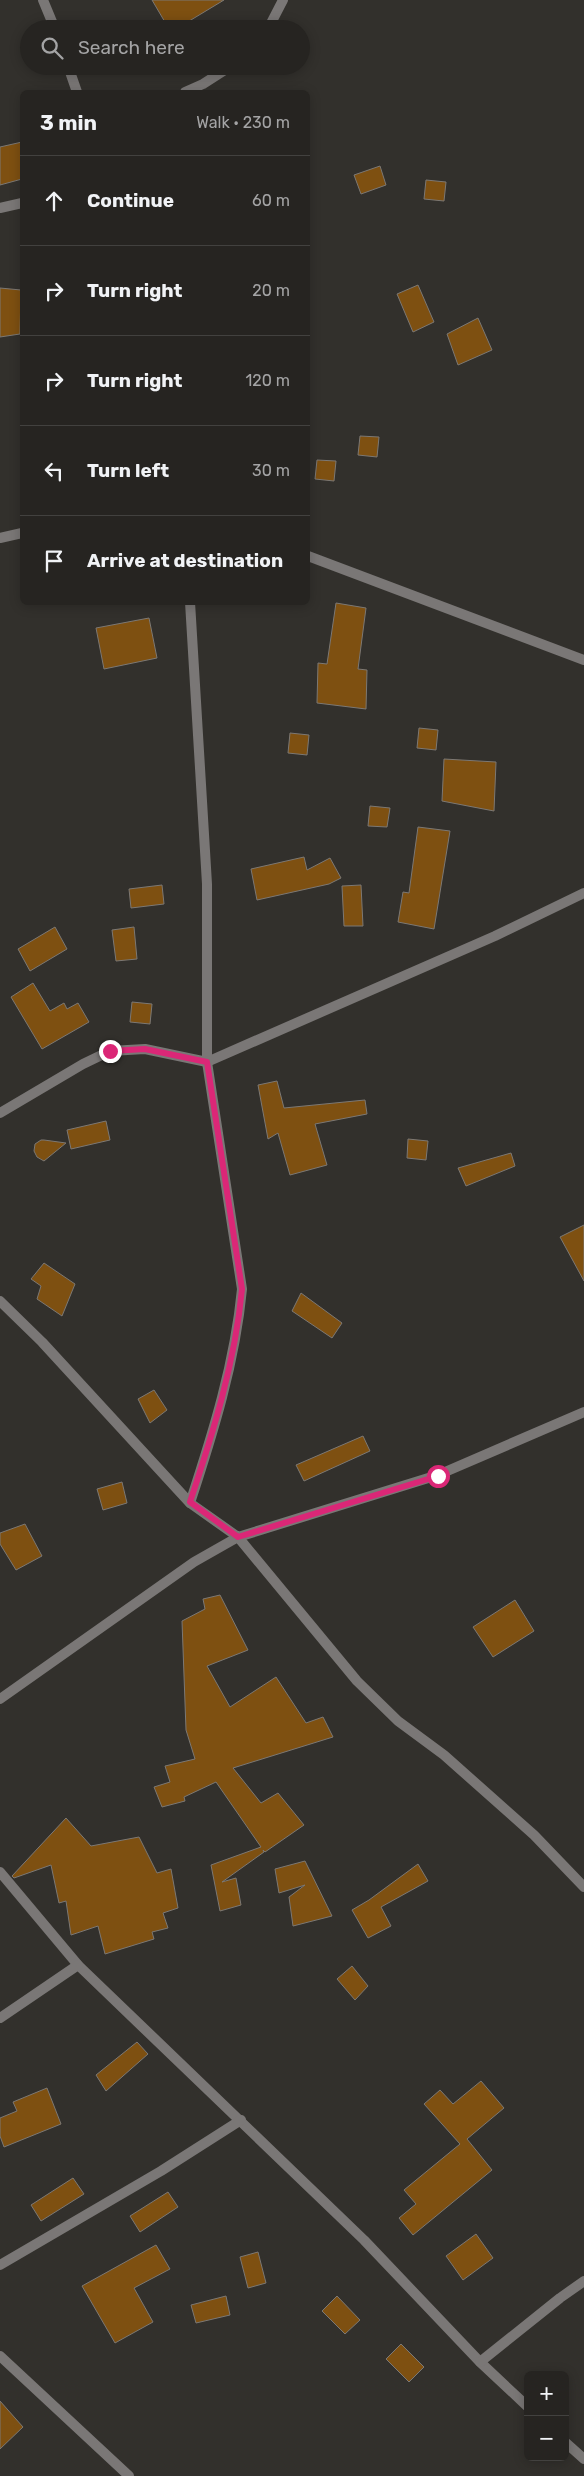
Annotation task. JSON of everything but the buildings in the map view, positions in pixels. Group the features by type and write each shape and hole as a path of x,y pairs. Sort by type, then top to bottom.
{"street":[{"path":"43,0 51,20"},
{"path":"273,20 283,0"},
{"path":"71,75 76,90"},
{"path":"190,90 218,75"},
{"path":"0,208 20,203"},
{"path":"0,538 20,533"},
{"path":"310,557 584,660"},
{"path":"190,605 207,884 207,1062 242,1289 239,1316 219,1413 190,1502"},
{"path":"0,1113 83,1064 110,1051 145,1049 207,1062 495,936 584,893"},
{"path":"0,1301 42,1342 190,1502 238,1537 357,1681 398,1721 444,1755 534,1836 584,1887"},
{"path":"0,1699 194,1562 238,1537 438,1476 584,1412"},
{"path":"0,1872 78,1965 364,2240 480,2362 524,2402"},
{"path":"0,2018 78,1965"},
{"path":"0,2265 161,2171 241,2120"},
{"path":"480,2362 584,2281"},
{"path":"0,2356 129,2476"},
{"path":"569,2446 584,2459"}],"route":[{"path":"110,1051 145,1049 207,1062 242,1289 239,1316 219,1413 190,1502 238,1537 438,1476"}]}
